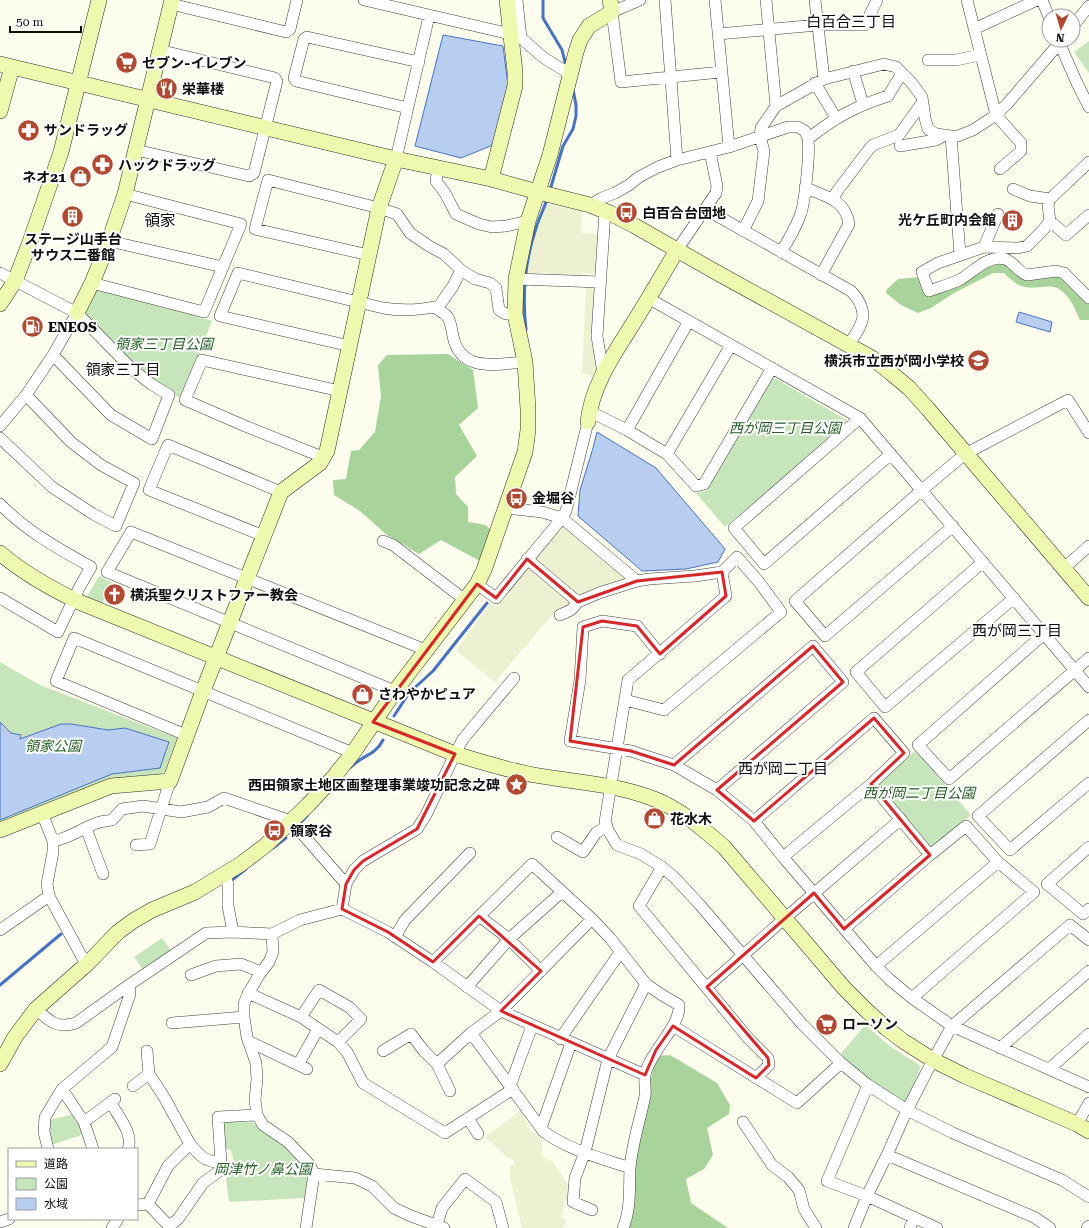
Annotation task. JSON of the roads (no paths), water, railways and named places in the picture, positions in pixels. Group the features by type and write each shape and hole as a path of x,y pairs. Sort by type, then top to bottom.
{"street":[{"path":"0,304 15,281 61,152 99,0"},
{"path":"0,426 26,395 53,355 92,283 109,241 125,194 172,2 286,32 290,29 297,0"},
{"path":"364,0 510,34"},
{"path":"491,179 515,86 515,72 507,0"},
{"path":"517,0 521,38 544,58 570,74"},
{"path":"0,1064 15,1038 36,1009 87,964 118,932 152,910 195,892 241,864 266,845 291,821 332,779 353,753 395,691 477,584 484,570 506,508 524,452 528,430 525,362 515,314 516,279 528,221 550,155 580,40 589,26 611,6 640,0"},
{"path":"665,0 677,160"},
{"path":"715,0 729,148"},
{"path":"766,0 776,106"},
{"path":"816,0 819,81 836,118"},
{"path":"718,34 818,25 865,25 877,0"},
{"path":"967,0 996,115 1021,143 1021,151 1000,169"},
{"path":"974,29 1037,0"},
{"path":"611,6 620,82 721,72"},
{"path":"1081,16 1089,6"},
{"path":"136,845 150,844 186,735 281,492 320,463 325,458 330,444 379,208 396,159 430,16"},
{"path":"408,108 296,82 294,78 304,39 308,37 419,62"},
{"path":"743,231 758,202 764,151 760,137 761,128 776,106 819,81 884,64 896,67 922,97 928,129 936,134 958,136 973,130 996,115 1054,48"},
{"path":"1063,48 1077,84 1089,107"},
{"path":"136,150 249,176 254,173 266,127 277,81 275,78 160,50"},
{"path":"928,60 956,60 980,55"},
{"path":"0,111 6,65 396,159 491,179 590,204 605,210 872,358 891,372 909,388 1089,598"},
{"path":"853,71 863,104"},
{"path":"808,139 836,118 863,104 888,96 902,73"},
{"path":"833,198 869,149 899,135 922,103"},
{"path":"590,204 629,186 639,177 652,170 677,160 729,148 788,127 798,127 806,131 808,139 805,187 800,216 781,252"},
{"path":"900,146 936,140 948,136"},
{"path":"948,136 960,256"},
{"path":"477,584 496,598 562,518 566,511 588,416 594,395 603,373 677,250 716,193 717,186 710,152"},
{"path":"1089,162 1050,199 1048,205 1050,221 1066,235 1089,215"},
{"path":"438,168 436,181 445,193 456,214 479,224 492,227 506,226 528,221"},
{"path":"369,255 256,229 268,180 379,208 397,214 410,233 444,254 461,270 475,279 490,283 496,288 499,310 506,314 515,314"},
{"path":"805,187 833,198 842,207 848,217 849,224 821,275"},
{"path":"1013,189 1030,196 1050,199"},
{"path":"92,283 204,312 241,224 125,194"},
{"path":"705,209 852,292 856,296 864,312 864,319 848,345"},
{"path":"603,373 597,336 605,210"},
{"path":"984,247 998,214"},
{"path":"1050,221 1038,236 1027,246 1018,248 984,247 938,263 922,272 929,291 962,278 980,264 1002,258 1010,261 1027,275 1056,271 1064,273 1089,298"},
{"path":"109,241 223,267"},
{"path":"350,346 220,316 238,272 391,309 407,310 440,306 461,270"},
{"path":"0,273 77,313 132,369 151,384 169,395 152,438 111,415 53,355"},
{"path":"516,279 600,282"},
{"path":"648,298 860,418 1089,687"},
{"path":"434,307 446,314 450,319 456,347 463,357 475,362 490,365 525,362"},
{"path":"627,430 689,321"},
{"path":"667,454 731,345"},
{"path":"325,458 185,400 202,360 340,391"},
{"path":"588,416 627,430 667,454 696,486 704,484 772,368"},
{"path":"0,438 52,487 93,514 116,526 134,483 101,465 71,442 26,395"},
{"path":"953,526 825,636 795,601 965,454 1068,400 1089,433"},
{"path":"860,418 734,528 764,564 891,454"},
{"path":"264,536 148,490 168,445 281,492"},
{"path":"0,504 46,542 91,567 73,599 58,632 0,599"},
{"path":"506,508 542,512 562,518 637,581"},
{"path":"395,691 107,572 132,532 426,650"},
{"path":"383,542 393,545 465,600"},
{"path":"1064,568 1089,546"},
{"path":"0,553 8,560 39,580 73,599 455,754 533,775 610,787 654,799 682,813 724,847 844,988 866,1010 902,1041 933,1060 972,1079 1083,1128 1089,1103"},
{"path":"560,615 571,610 578,602 599,593 637,581 722,572 737,557 759,582 781,612 664,710 625,700"},
{"path":"528,559 578,602"},
{"path":"983,562 856,672 865,684 885,707 1014,598"},
{"path":"722,572 726,596 628,680 605,822 617,845 641,854 662,867 674,877 700,905 802,1024 841,1063 868,1085 907,1110 953,1133 1062,1180 1089,1197"},
{"path":"660,654 637,626 602,621 583,627 580,680 570,741 630,751 674,765 717,790 754,821 876,966 912,998 952,1026 1089,1087"},
{"path":"1044,634 918,745 949,779 1089,658"},
{"path":"186,735 56,681 74,638 353,753"},
{"path":"674,765 813,646 843,682 717,790"},
{"path":"342,910 346,884 354,870 363,861 417,829 426,815 463,739 514,678"},
{"path":"754,821 874,718 904,753 871,784 783,857"},
{"path":"1089,720 978,816 1010,850 1089,783"},
{"path":"0,830 111,786 170,781"},
{"path":"871,784 930,855"},
{"path":"53,841 64,839 99,822 112,820 122,809 143,806 181,812 208,807 224,798 291,821 346,884"},
{"path":"42,813 53,841 53,852 46,884 49,896 87,964"},
{"path":"706,987 901,819"},
{"path":"557,837 583,852 596,833 607,826"},
{"path":"844,929 966,826 998,862 1034,892 912,998"},
{"path":"86,828 103,874"},
{"path":"1089,847 1047,884 1083,914 1089,909"},
{"path":"395,937 405,920 470,853"},
{"path":"876,966 998,862"},
{"path":"434,962 532,864 592,919 622,951 646,984 679,1005 680,1013 673,1026 656,1050 645,1075 645,1094 630,1168 629,1210 623,1228"},
{"path":"662,867 639,906 748,1038 768,1058 769,1065 756,1078"},
{"path":"224,874 228,885 228,906 233,932"},
{"path":"467,987 509,939 562,892"},
{"path":"0,930 49,896"},
{"path":"36,1009 59,1026 66,1029 129,985 163,968 206,933 233,932 272,934 300,920 327,912 342,910 395,937 434,962 501,1011 645,1075"},
{"path":"479,916 509,939 541,971"},
{"path":"437,1064 472,1033 501,1011 592,919"},
{"path":"854,1228 867,1196 907,1110 952,1026 1070,925 1089,940"},
{"path":"272,934 273,952 269,962 248,993 244,1004 244,1017 248,1041 256,1063 257,1079 254,1100 257,1115 263,1125 288,1142 310,1165 314,1174 306,1228"},
{"path":"560,1038 622,951"},
{"path":"192,975 216,966 241,964 261,972"},
{"path":"1000,1048 1089,970"},
{"path":"592,1210 573,1202 576,1178 585,1152 608,1059 646,984"},
{"path":"48,1148 44,1132 45,1117 62,1089 78,1071 112,1047 130,994 129,985"},
{"path":"301,1017 319,990 349,1007 361,1019 338,1042"},
{"path":"248,993 301,1017 338,1042 347,1052 363,1083 445,1133 511,1087 532,1026"},
{"path":"172,1023 244,1017"},
{"path":"673,1026 797,1103 841,1063"},
{"path":"248,1041 302,1067 318,1029"},
{"path":"472,1033 541,1128 551,1137 585,1152 630,1168"},
{"path":"383,1051 410,1034 437,1064 450,1091"},
{"path":"1049,1069 1089,1034"},
{"path":"541,1128 571,1043"},
{"path":"147,1051 149,1074 164,1097 190,1144 201,1156 210,1161 221,1163"},
{"path":"133,1086 149,1074"},
{"path":"868,1085 827,1181 867,1196 937,1228"},
{"path":"62,1089 84,1122 93,1148"},
{"path":"84,1122 113,1101 127,1131 130,1141 128,1148"},
{"path":"190,1144 168,1166 143,1204 169,1226 178,1219 204,1183 218,1172 221,1163 218,1117 257,1115"},
{"path":"468,1118 478,1134"},
{"path":"743,1122 772,1165 788,1177 800,1190 804,1209 816,1228"},
{"path":"887,1155 1034,1217 1050,1228"},
{"path":"314,1174 355,1178 372,1186 394,1208 411,1216 441,1226 442,1208 465,1179 496,1202 503,1228"},
{"path":"910,1228 914,1217"}],"water":[{"path":"443,35 503,46 508,86 493,145 461,158 415,146"},
{"path":"1019,312 1052,322 1050,332 1016,322"},
{"path":"597,432 656,468 725,549 718,562 686,569 642,571 578,516 580,490"},
{"name":"領家公園","path":"0,722 11,733 21,735 20,739 61,724 71,724 108,730 125,728 169,742 160,768 112,774 0,820"}],"waterway":[{"path":"543,0 543,18 562,50 566,66"},
{"path":"550,190 563,146 573,129 576,116 576,105 573,89"},
{"path":"526,330 524,304 525,278 529,253 537,224 547,199"},
{"path":"394,716 409,693 433,671 487,603"},
{"path":"351,767 376,749 383,740"},
{"path":"300,823 307,816"},
{"path":"273,848 286,838"},
{"path":"232,880 246,869"},
{"path":"0,985 61,934"}],"place":[{"name":"セブン-イレブン","path":"126,63"},
{"name":"栄華楼","path":"167,89"},
{"name":"サンドラッグ","path":"28,130"},
{"name":"ハックドラッグ","path":"102,165"},
{"name":"ネオ21","path":"81,177"},
{"name":"白百合台団地","path":"626,213"},
{"name":"ステージ山手台 サウス二番館","path":"73,217"},
{"name":"光ケ丘町内会館","path":"1012,220"},
{"name":"ENEOS","path":"32,327"},
{"name":"横浜市立西が岡小学校","path":"979,361"},
{"name":"金堀谷","path":"516,498"},
{"name":"横浜聖クリストファー教会","path":"114,595"},
{"name":"さわやかピュア","path":"363,694"},
{"name":"西田領家土地区画整理事業竣功記念之碑","path":"516,785"},
{"name":"花水木","path":"654,819"},
{"name":"領家谷","path":"274,831"},
{"name":"ローソン","path":"827,1024"}],"district":[{"name":"白百合三丁目","path":"851,22"},
{"name":"領家","path":"160,220"},
{"name":"領家三丁目","path":"123,370"},
{"name":"西が岡三丁目","path":"1017,631"},
{"name":"西が岡二丁目","path":"783,769"}],"park label":[{"name":"領家三丁目公園","path":"164,344"},
{"name":"西が岡三丁目公園","path":"785,428"},
{"name":"西が岡二丁目公園","path":"919,793"},
{"name":"岡津竹ノ鼻公園","path":"263,1169"}]}
